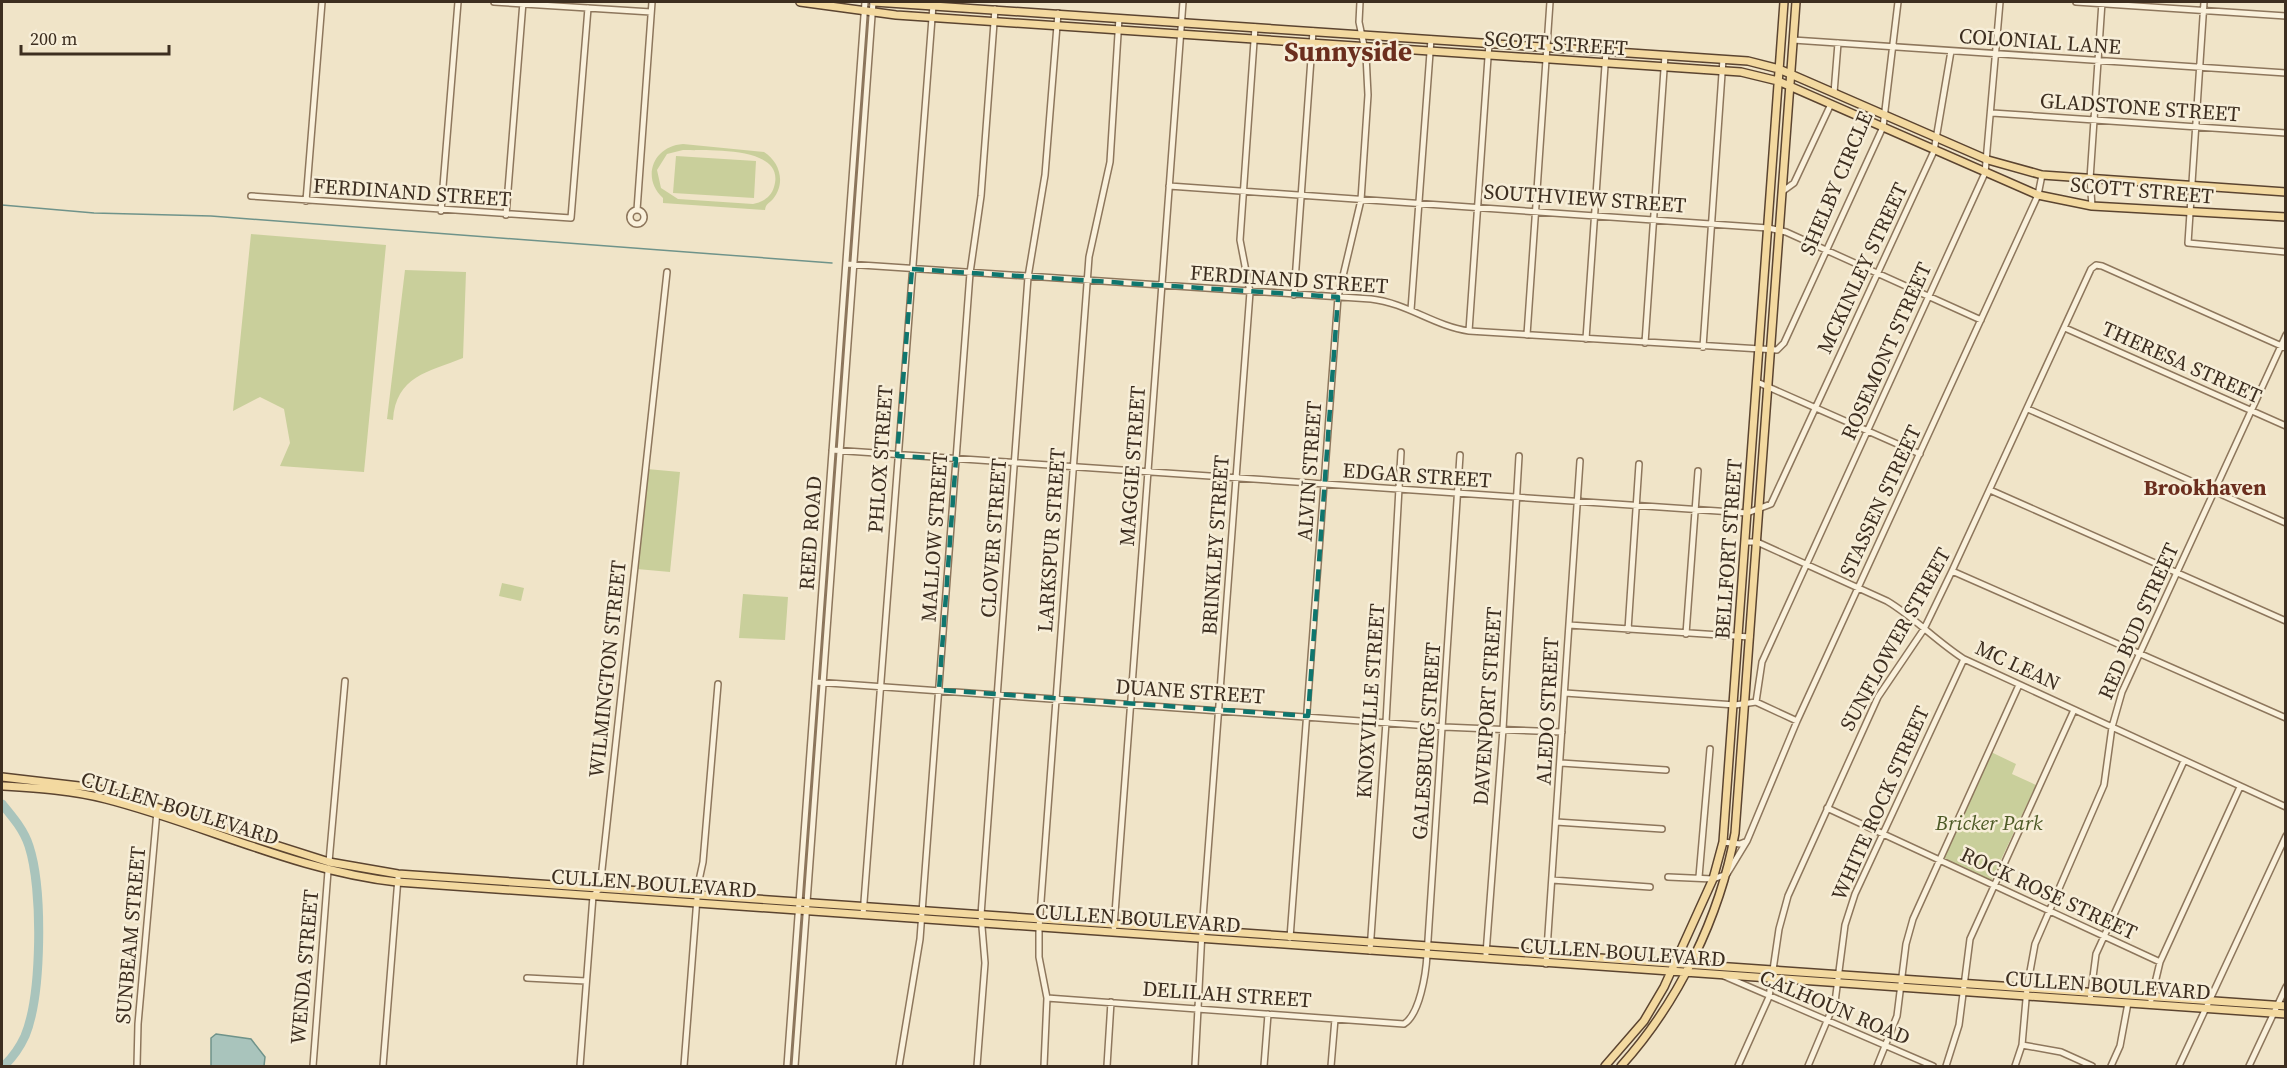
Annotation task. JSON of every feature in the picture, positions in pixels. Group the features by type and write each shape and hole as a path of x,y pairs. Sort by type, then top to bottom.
{"main road":[{"name":"SCOTT STREET","path":"800,2 868,12 932,17 1754,74 1778,81 2038,195 2092,206 2286,217"},
{"name":"SCOTT STREET","path":"874,2 1723,59 1779,69 1988,160 2042,175 2286,192"},
{"name":"BELLFORT STREET","path":"1605,1066 1630,1039 1654,1007 1713,879 1723,842 1730,774 1784,2"},
{"name":"BELLFORT STREET","path":"1621,1066 1638,1048 1668,1008 1686,974 1727,874 1733,843 1746,703 1796,2"},
{"path":"1772,169 1784,170"},
{"path":"1764,290 1775,290"},
{"path":"1752,451 1763,452"},
{"path":"1730,774 1740,775"},
{"name":"CULLEN BOULEVARD","path":"2,777 27,778 96,788 158,807 256,847 328,871 397,882 696,904 798,906"},
{"path":"41,780 41,789"},
{"name":"CULLEN BOULEVARD","path":"2,786 41,789 106,799 329,862 398,873 697,895 807,907 981,915 1040,924"},
{"path":"256,847 261,844 279,850 286,848"},
{"path":"457,878 462,886"},
{"path":"522,882 522,891"},
{"name":"CULLEN BOULEVARD","path":"864,911 922,920 1114,928 1485,955 1686,974 1773,979 1902,979 2027,988 2090,996"},
{"name":"CULLEN BOULEVARD","path":"1546,960 1774,970 1901,988 2026,996 2129,998 2205,1008 2286,1014"},
{"name":"CULLEN BOULEVARD","path":"2151,1000 2209,1000 2286,1006"},
{"path":"1630,1039 1638,1048"}],"street":[{"path":"306,201 322,2"},
{"path":"441,211 458,2"},
{"path":"494,2 523,2 651,12"},
{"path":"506,215 523,2"},
{"path":"637,210 651,2"},
{"name":"REED ROAD","path":"795,1066 868,85 868,12 865,2"},
{"name":"REED ROAD","path":"787,1066 859,84 868,12 874,2"},
{"name":"MAGGIE STREET","path":"1114,928 1183,2"},
{"name":"ALVIN STREET","path":"1290,941 1338,297 1357,228 1362,200 1368,95 1361,35 1360,2"},
{"path":"1527,334 1550,2"},
{"name":"SHELBY CIRCLE","path":"1772,351 1779,349 1784,343 1882,128 1886,115 1898,2"},
{"name":"ROSEMONT STREET","path":"1756,702 1762,662 1985,173 1988,160 2000,2"},
{"path":"2076,2 2286,16"},
{"path":"2092,206 2090,179 2102,2"},
{"path":"2204,2 2188,243 2286,252"},
{"name":"PHLOX STREET","path":"864,911 933,5"},
{"name":"FERDINAND STREET","path":"251,196 441,211 571,218 588,8"},
{"name":"MALLOW STREET","path":"899,1066 922,920 970,273 981,196 995,9"},
{"name":"CLOVER STREET","path":"977,1066 985,963 981,915 1028,277 1045,175 1058,13"},
{"name":"LARKSPUR STREET","path":"1044,1066 1047,998 1039,957 1040,924 1056,698 1089,257 1110,162 1119,18"},
{"name":"BRINKLEY STREET","path":"1195,1066 1202,935 1250,292 1240,240 1255,27"},
{"path":"1294,295 1313,31"},
{"path":"1411,310 1431,39"},
{"name":"COLONIAL LANE","path":"1793,40 2286,73"},
{"path":"1469,331 1489,43"},
{"path":"1834,93 1838,44"},
{"path":"1586,339 1606,51"},
{"name":"MCKINLEY STREET","path":"1760,508 1771,504 1778,490 1934,151 1951,51"},
{"path":"1645,343 1665,55"},
{"path":"1703,347 1723,59"},
{"path":"859,84 868,85"},
{"path":"1783,190 1794,183 1831,104"},
{"name":"GLADSTONE STREET","path":"1992,113 2286,133"},
{"name":"STASSEN STREET","path":"1727,874 1747,842 1797,721 2038,195 2042,175"},
{"name":"SOUTHVIEW STREET","path":"1168,186 1654,218 1768,228 1779,230 1826,250 1981,320"},
{"name":"FERDINAND STREET","path":"846,264 1382,300 1411,310 1445,327 1469,331 1759,350"},
{"name":"SUNFLOWER STREET","path":"1769,997 1779,929 1788,896 1827,808 1878,698 1924,629 1953,571 2096,265 2283,347"},
{"name":"WILMINGTON STREET","path":"600,888 667,272"},
{"path":"843,318 850,319"},
{"name":"THERESA STREET","path":"2065,328 2286,426"},
{"name":"RED BUD STREET","path":"2015,1066 2022,1045 2027,988 2035,944 2104,785 2112,727 2122,692 2251,411 2283,347 2286,335"},
{"path":"1759,350 1772,351"},
{"path":"1756,382 1816,406 1920,454"},
{"path":"837,386 845,386"},
{"path":"2028,409 2286,523"},
{"name":"EDGAR STREET","path":"832,450 1748,513"},
{"name":"KNOXVILLE STREET","path":"1370,947 1386,722 1401,452"},
{"name":"GALESBURG STREET","path":"1404,1024 1409,1021 1419,998 1428,951 1460,455"},
{"name":"DAVENPORT STREET","path":"1485,955 1503,729 1519,456"},
{"name":"ALEDO STREET","path":"1546,960 1580,461"},
{"path":"1628,630 1639,464"},
{"path":"1686,634 1698,471"},
{"path":"1990,490 2286,621"},
{"path":"828,506 837,507"},
{"path":"1748,513 1760,508"},
{"name":"MC LEAN","path":"1746,542 1757,542 1859,587 1906,612 1924,629 1964,659 2286,807"},
{"path":"824,561 833,562"},
{"path":"1953,571 2286,718"},
{"path":"820,616 829,617"},
{"path":"1569,625 1750,637"},
{"name":"WHITE ROCK STREET","path":"1808,1066 1828,1021 1838,979 1845,925 1855,894 1964,659"},
{"name":"WENDA STREET","path":"329,862 345,681"},
{"name":"DUANE STREET","path":"815,682 998,693 1444,727 1562,732"},
{"path":"684,1066 696,904 703,862 718,684"},
{"path":"1877,1066 1896,1016 1906,945 1913,919 2019,685"},
{"path":"1565,693 1735,705 1756,702 1797,721"},
{"path":"1946,1066 1959,1025 1970,939 2074,710"},
{"path":"1699,876 1710,749"},
{"path":"810,752 819,752"},
{"path":"2090,996 2096,954 2184,761"},
{"path":"1561,763 1666,770"},
{"path":"2151,1000 2160,962 2240,786"},
{"name":"SUNBEAM STREET","path":"137,1066 139,1014 158,807"},
{"name":"ROCK ROSE STREET","path":"1827,808 2160,962"},
{"path":"805,822 813,823"},
{"path":"1556,822 1662,829"},
{"path":"2179,1066 2286,836"},
{"path":"1723,842 1747,842"},
{"name":"WENDA STREET","path":"313,1066 328,871"},
{"path":"384,1066 398,873"},
{"path":"1668,877 1699,876 1713,879 1727,874"},
{"path":"1552,880 1650,887"},
{"path":"580,1066 593,896 600,888"},
{"name":"CALHOUN ROAD","path":"1724,976 1933,1066"},
{"path":"527,978 586,981"},
{"path":"2249,1066 2286,987"},
{"path":"792,990 801,990"},
{"path":"1738,1066 1769,997"},
{"name":"DELILAH STREET","path":"1047,998 1404,1024"},
{"path":"2111,1066 2120,1046 2129,998"},
{"path":"1107,1066 1111,1002"},
{"path":"1264,1066 1268,1014"},
{"path":"1331,1066 1335,1019"},
{"path":"2022,1045 2061,1052 2092,1066"}],"highlighted area":[{"path":"912,269 1338,297 1308,716 939,690 956,459 897,456"}],"green space":[{"path":"683,144 764,152 774,161 779,173 777,193 765,210 663,203 663,198 656,190 652,173 658,157 664,150","holes":["683,150 726,151 757,157 769,164 775,173 773,191 760,202 753,204 678,199 661,188 657,170 667,154"]},
{"path":"676,156 756,161 754,198 673,193"},
{"path":"251,234 386,245 364,472 280,466 290,443 284,409 260,397 233,411"},
{"path":"405,270 466,272 463,358 426,372 407,385 395,405 393,420 387,419"},
{"path":"647,469 680,472 670,572 637,569"},
{"path":"502,583 524,588 521,601 499,596"},
{"path":"743,594 788,597 785,640 739,638"},
{"name":"Bricker Park","path":"1991,752 2016,764 2012,774 2036,785 1991,881 1942,858"}],"water":[{"path":"216,1034 251,1039 265,1057 264,1066 211,1066 211,1038"}],"waterway":[{"path":"2,205 94,213 211,216 832,263"},
{"path":"2,804 14,818 29,846 37,888 39,942 31,1018 21,1044 4,1066"}],"district":[{"name":"Sunnyside","path":"1348,51"},
{"name":"Brookhaven","path":"2205,487"}]}
